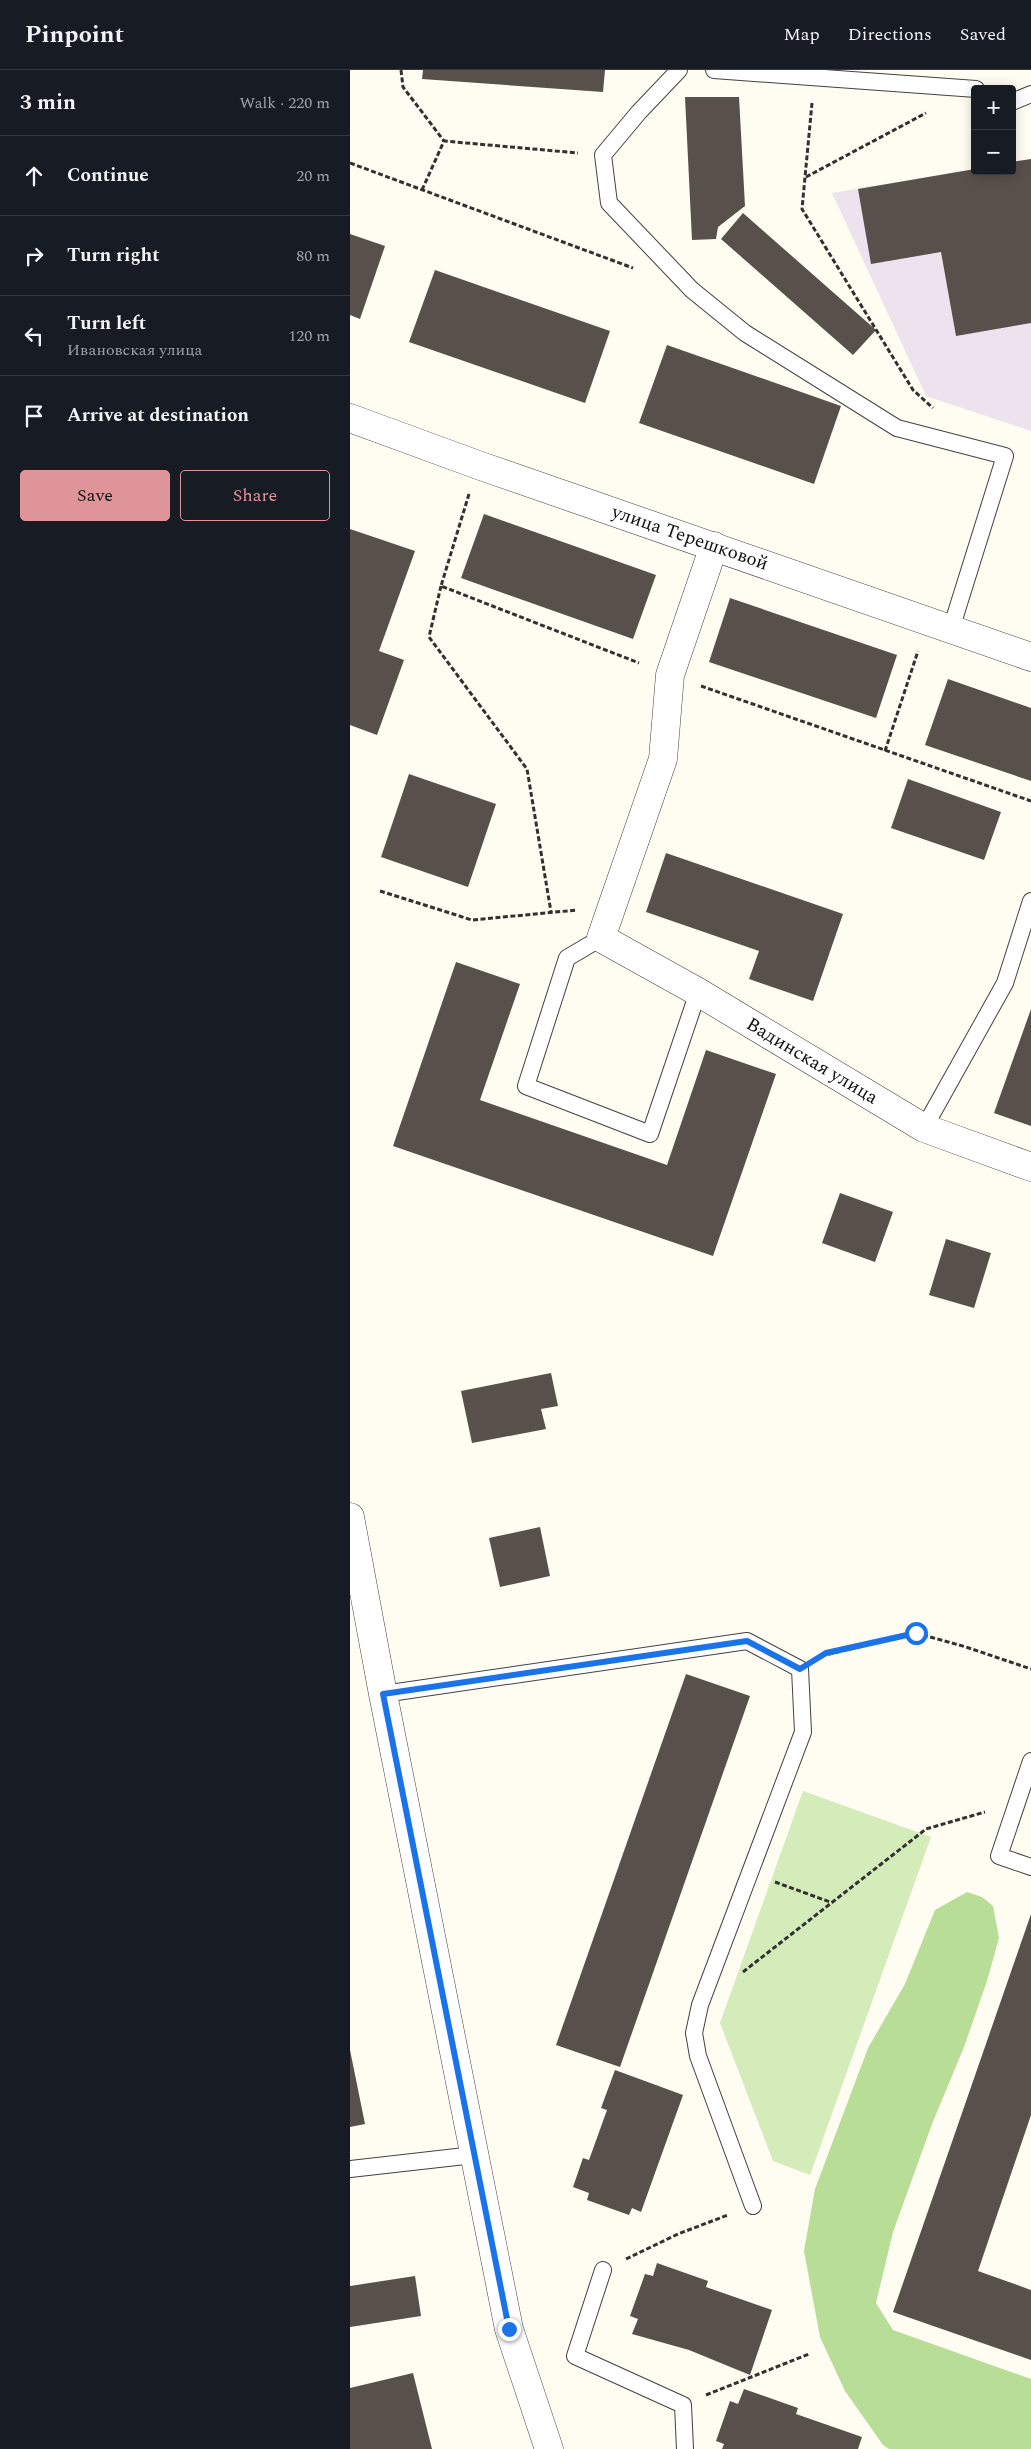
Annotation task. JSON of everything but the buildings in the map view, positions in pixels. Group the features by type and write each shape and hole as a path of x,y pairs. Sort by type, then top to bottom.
{"street":[{"name":"улица Терешковой","path":"350,418 478,465 1031,657"},
{"path":"601,938 663,759 670,675 714,546"},
{"name":"Вадинская улица","path":"601,938 698,992 924,1128 1031,1167"},
{"path":"350,1517 355,1573 383,1694 509,2329 549,2449"}],"lane":[{"path":"679,70 639,112 603,156 609,203 692,290 746,333 897,428 1005,456 939,625"},
{"path":"714,70 971,88"},
{"path":"1016,100 1031,94"},
{"path":"924,1128 1004,983 1031,901"},
{"path":"601,938 567,958 526,1086 650,1134 698,992"},
{"path":"383,1694 747,1641 800,1669 803,1732 700,2005 694,2033 698,2056 753,2206"},
{"path":"1031,1761 999,1856 1031,1867"},
{"path":"350,2169 474,2155"},
{"path":"603,2270 575,2356 682,2405 685,2449"}],"path":[{"path":"401,70 403,87 444,141 603,156"},
{"path":"814,77 802,209 913,390 937,411 929,436"},
{"path":"805,178 971,90"},
{"path":"422,190 444,141"},
{"path":"350,162 636,270"},
{"path":"441,586 429,637 527,769 551,912"},
{"path":"885,751 939,625"},
{"path":"380,891 472,920 612,906"},
{"path":"800,1669 826,1653 916,1633 966,1647 1031,1669"},
{"path":"713,1971 735,1978 926,1829 1017,1803"},
{"path":"750,1873 831,1902"},
{"path":"603,2270 678,2234 753,2206"},
{"path":"682,2405 809,2354"}],"shaded area":[{"path":"1031,159 1031,431 926,396 832,193 971,170 971,175 1016,175 1016,168"}],"green space":[{"path":"803,1791 931,1837 810,2175 773,2161 720,2023"},
{"path":"967,1892 982,1897 993,1906 999,1938 987,1981 964,2047 932,2124 893,2232 876,2303 893,2330 1031,2379 1031,2449 889,2449 883,2445 845,2391 820,2337 804,2251 815,2189 868,2048 905,1984 935,1910"}],"route":[{"path":"509,2329 383,1694 747,1641 800,1669 826,1653 916,1633"}]}
